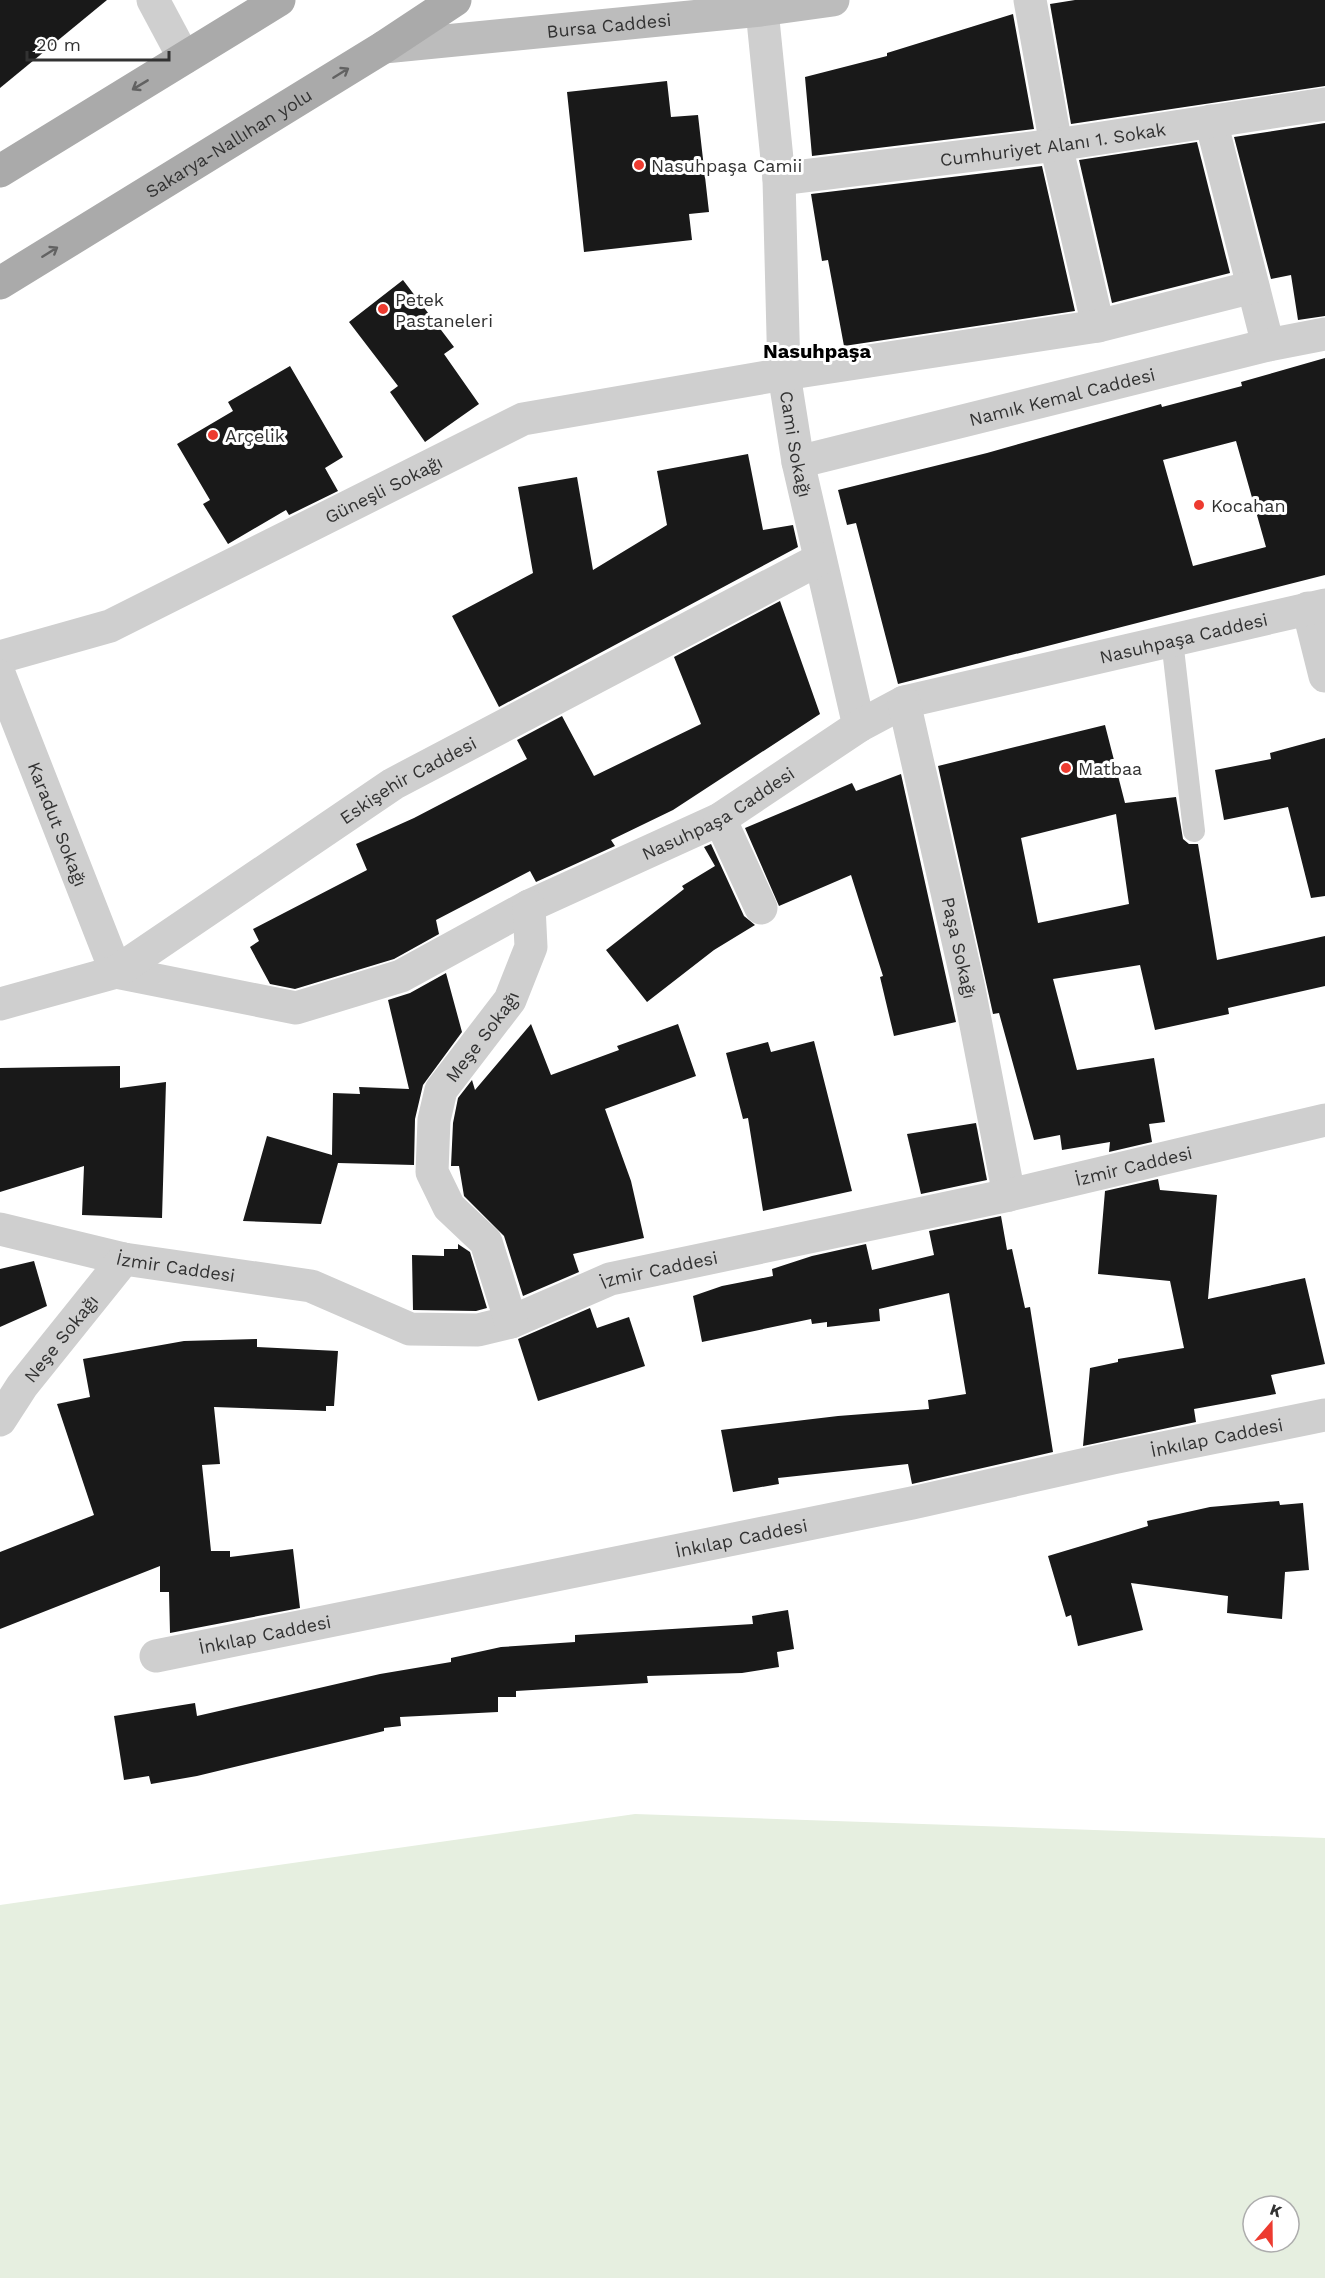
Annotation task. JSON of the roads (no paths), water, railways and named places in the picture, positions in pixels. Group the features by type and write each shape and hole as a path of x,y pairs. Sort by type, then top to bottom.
{"main road":[{"path":"0,171 279,0"},
{"name":"Sakarya-Nallıhan yolu","path":"0,283 384,47 455,0"}],"street":[{"path":"153,0 184,58"},
{"name":"Bursa Caddesi","path":"384,47 757,3 833,0"},
{"path":"1030,0 1056,145 1098,326"},
{"name":"Cami Sokağı","path":"757,3 779,179 784,374 798,462 859,726"},
{"name":"Cumhuriyet Alanı 1. Sokak","path":"779,179 1056,145 1325,104"},
{"path":"1211,121 1268,345"},
{"name":"Güneşli Sokağı","path":"0,657 110,626 523,419 784,374 1098,326 1253,287"},
{"name":"Namık Kemal Caddesi","path":"798,462 1268,345 1325,334"},
{"name":"Eskişehir Caddesi","path":"0,1004 116,972 393,784 820,559"},
{"path":"1317,607 1325,676"},
{"name":"Nasuhpaşa Caddesi","path":"116,972 296,1008 401,976 529,906 720,819 859,726 904,702 1317,607"},
{"name":"Karadut Sokağı","path":"0,676 116,972"},
{"name":"Paşa Sokağı","path":"904,702 969,989 1009,1195"},
{"path":"720,819 761,908"},
{"name":"Meşe Sokağı","path":"512,1322 486,1242 449,1207 432,1172 434,1120 441,1090 510,1000 531,947 529,906"},
{"name":"İzmir Caddesi","path":"0,1229 124,1259 311,1286 410,1329 478,1330 512,1322 610,1279 1009,1195 1325,1120"},
{"name":"Neşe Sokağı","path":"0,1420 22,1386 124,1259"},
{"name":"İnkılap Caddesi","path":"156,1656 900,1506 1113,1458 1325,1415"}],"lane":[{"path":"1173,640 1194,831"}],"place":[{"name":"Nasuhpaşa Camii","path":"639,165"},
{"name":"Petek Pastaneleri","path":"383,309"},
{"name":"Arçelik","path":"213,435"},
{"name":"Kocahan","path":"1199,505"},
{"name":"Matbaa","path":"1066,768"}],"district":[{"name":"Nasuhpaşa","path":"817,351"}]}
